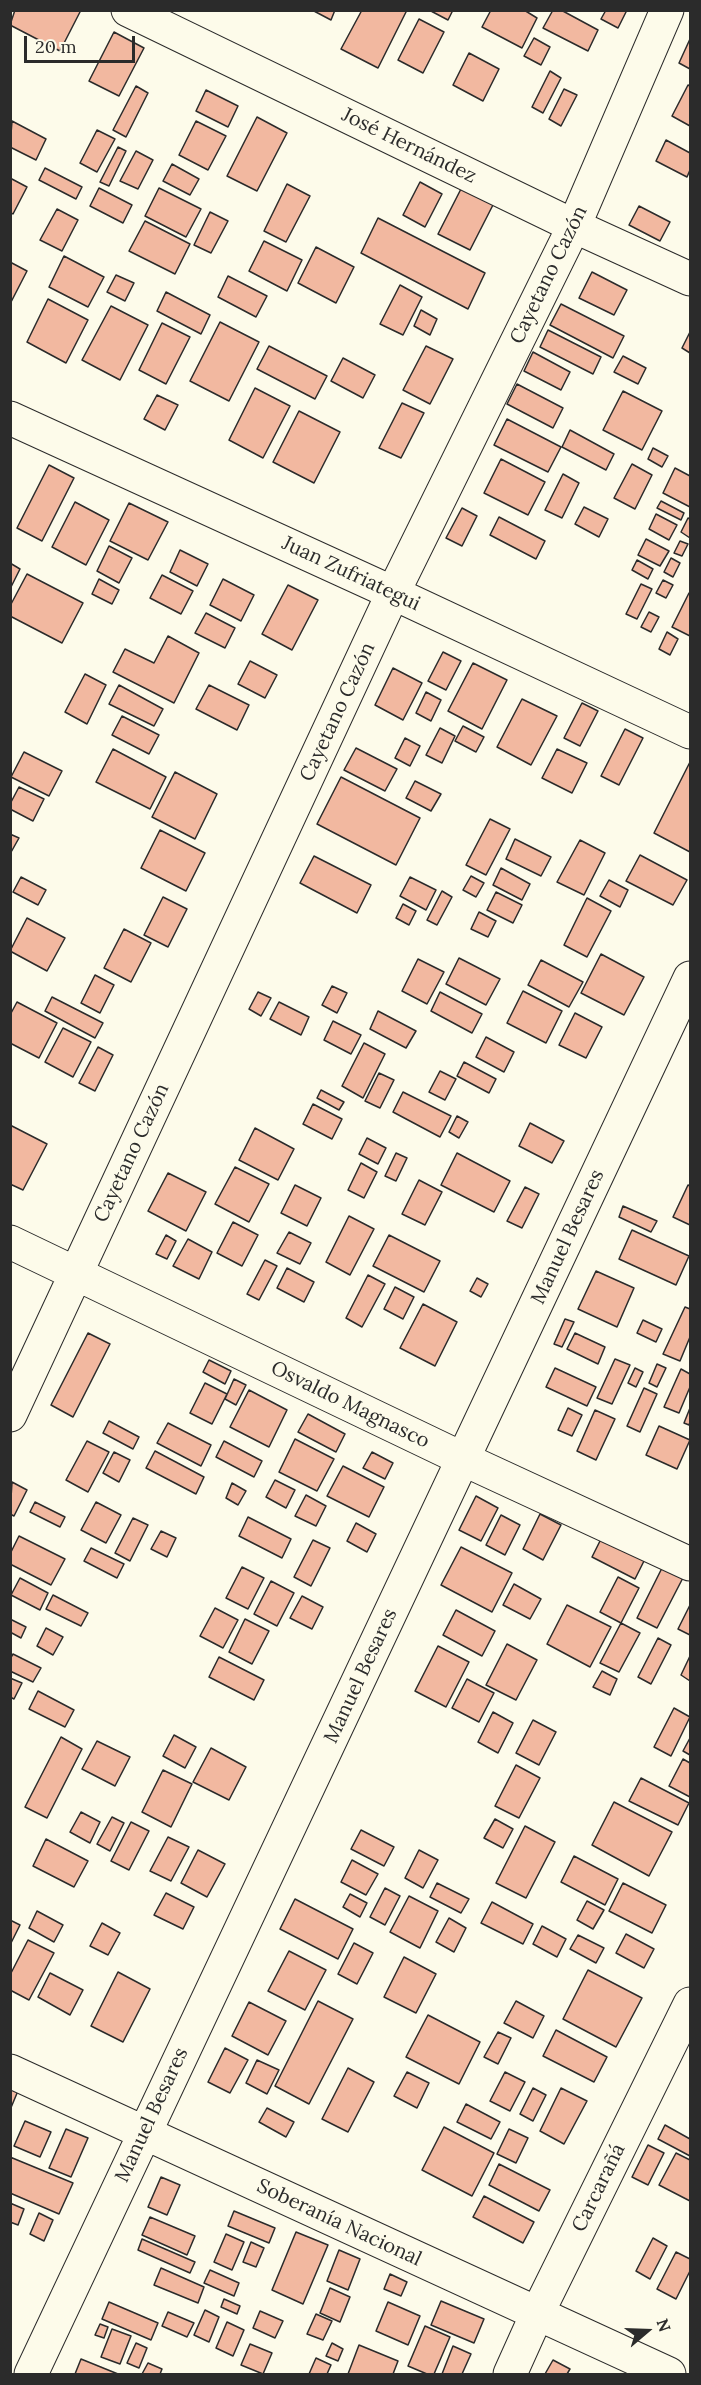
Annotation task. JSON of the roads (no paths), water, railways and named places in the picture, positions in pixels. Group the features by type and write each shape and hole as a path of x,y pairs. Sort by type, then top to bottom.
{"street":[{"name":"José Hernández","path":"128,10 574,226 690,279"},
{"name":"Cayetano Cazón","path":"10,1415 393,592 574,226 667,10"},
{"name":"Juan Zufriategui","path":"10,418 393,592 690,732"},
{"name":"Manuel Besares","path":"32,2374 690,978"},
{"name":"Osvaldo Magnasco","path":"10,1242 464,1459 690,1564"},
{"name":"Carcarañá","path":"510,2374 537,2314 690,2004"},
{"name":"Soberanía Nacional","path":"10,2071 669,2374"}]}
